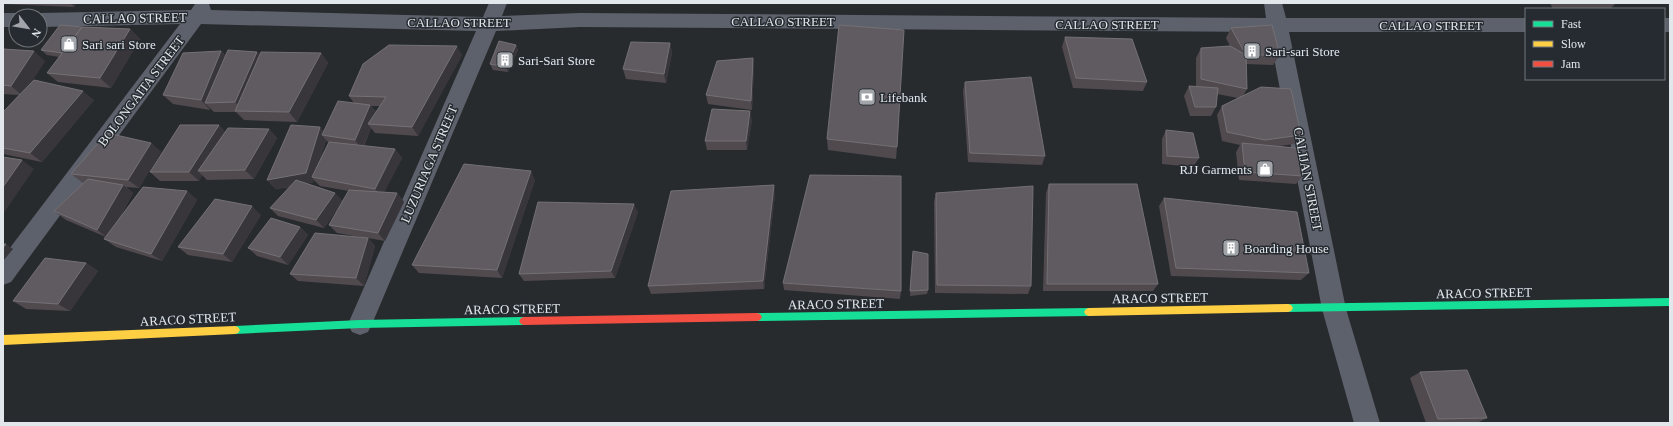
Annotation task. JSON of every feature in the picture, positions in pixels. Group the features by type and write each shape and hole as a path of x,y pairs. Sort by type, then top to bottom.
{"street":[{"name":"LUZURIAGA STREET","path":"360,324 498,3"},
{"name":"CALIJAN STREET","path":"1273,3 1334,309 1367,423"},
{"name":"CALLAO STREET","path":"48,20 201,10 488,24 580,20 1278,25 1525,25"},
{"name":"BOLONGAITA STREET","path":"3,275 201,10"},
{"name":"ARACO STREET","path":"3,340 360,324 1334,309 1670,302"}],"building":[{"path":"60,25 82,27 62,53 41,50 43,48 48,48 48,41"},
{"name":"Lifebank","path":"839,25 904,30 897,147 827,139"},
{"path":"1272,25 1280,55 1246,55 1231,28"},
{"path":"82,27 130,29 100,78 47,73"},
{"path":"1065,37 1132,39 1147,82 1076,78"},
{"path":"499,41 516,45 506,67 490,64"},
{"path":"631,42 670,43 664,74 623,69"},
{"path":"389,45 457,46 412,127 368,124 386,97 349,96 363,64"},
{"path":"1230,46 1246,55 1247,89 1201,79 1201,48"},
{"path":"3,49 34,51 11,86 3,85"},
{"path":"228,50 257,52 235,102 205,103"},
{"path":"221,51 201,100 163,95 183,53"},
{"path":"261,52 321,53 289,112 235,111"},
{"path":"753,58 751,101 706,95 717,61"},
{"path":"1031,77 1045,156 970,153 965,82"},
{"path":"34,80 83,91 30,153 3,148 3,112"},
{"path":"1189,86 1218,88 1216,107 1195,107"},
{"path":"1261,87 1291,89 1301,135 1265,140 1227,132 1222,106"},
{"path":"338,101 370,105 355,140 322,135"},
{"path":"712,109 750,111 746,141 705,141"},
{"path":"180,125 219,125 189,172 150,172"},
{"path":"291,125 320,127 306,173 267,180"},
{"path":"228,128 269,129 245,170 198,171"},
{"path":"1166,130 1193,133 1199,158 1167,156"},
{"path":"107,133 151,143 128,180 71,174"},
{"path":"329,142 395,149 375,189 312,177"},
{"path":"1242,143 1296,148 1303,176 1245,172"},
{"path":"3,157 22,160 3,187"},
{"path":"464,164 531,171 497,270 412,265"},
{"path":"810,175 901,176 901,291 783,283"},
{"path":"88,179 123,185 97,230 54,211"},
{"path":"296,180 335,193 316,220 270,208"},
{"path":"1049,184 1137,184 1158,284 1047,284"},
{"path":"774,185 763,281 648,286 671,191"},
{"path":"1033,186 1031,286 937,285 936,193"},
{"path":"143,187 187,191 151,254 104,239"},
{"path":"349,190 397,193 378,233 329,225"},
{"name":"Boarding House","path":"1164,198 1297,212 1309,273 1176,268"},
{"path":"215,199 252,206 223,254 178,247"},
{"path":"538,202 634,204 611,271 519,274"},
{"path":"271,218 300,227 280,257 248,248"},
{"path":"315,233 368,238 356,278 290,274"},
{"path":"913,251 928,254 928,290 910,291"},
{"path":"45,258 86,263 58,304 13,301"},
{"path":"1467,370 1487,418 1438,419 1420,372"}],"traffic: fast":[{"path":"1288,308 1670,302"},
{"path":"757,317 1089,312"},
{"path":"235,330 360,324 524,321"}],"traffic: slow":[{"path":"1089,312 1288,308"},
{"path":"3,340 235,330"}],"traffic: jam":[{"path":"524,321 757,317"}],"place":[{"name":"Sari sari Store","path":"69,44"},
{"name":"Sari-sari Store","path":"1252,51"},
{"name":"Sari-Sari Store","path":"505,60"},
{"name":"Lifebank","path":"867,97"},
{"name":"RJJ Garments","path":"1265,169"},
{"name":"Boarding House","path":"1231,248"}]}
